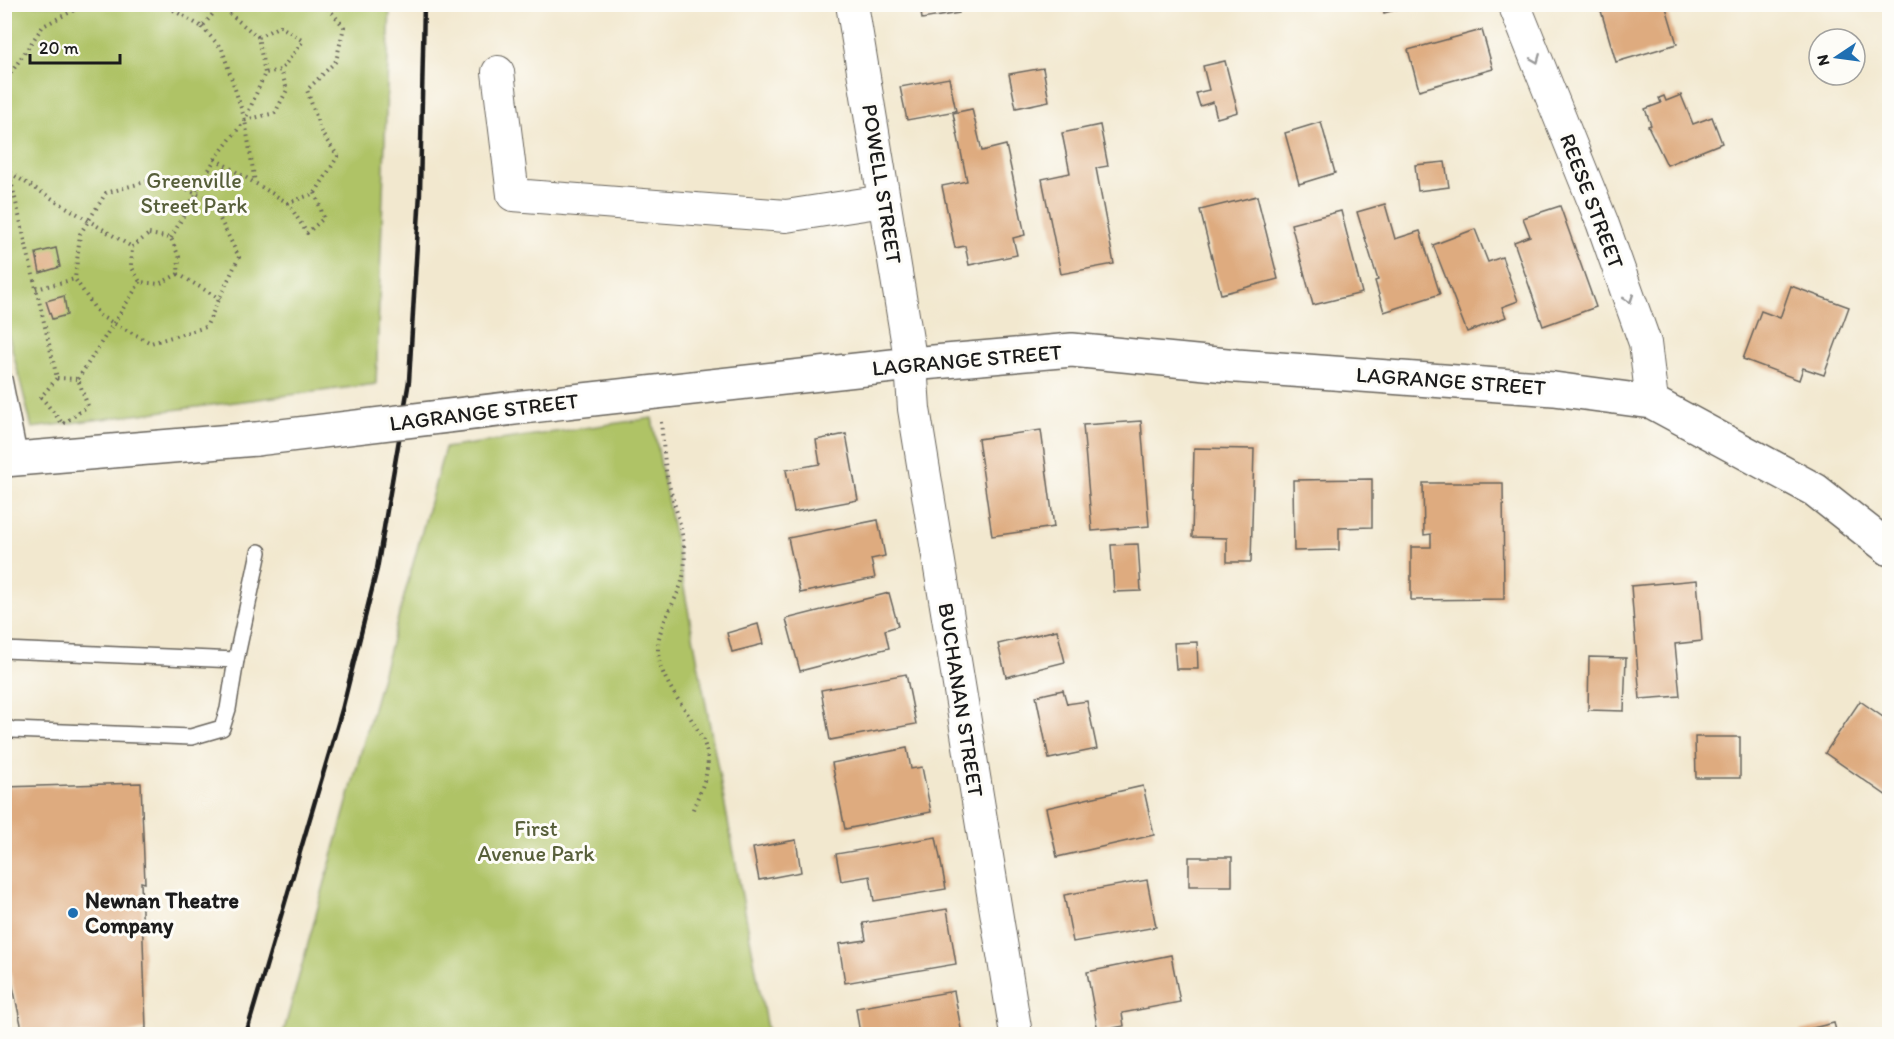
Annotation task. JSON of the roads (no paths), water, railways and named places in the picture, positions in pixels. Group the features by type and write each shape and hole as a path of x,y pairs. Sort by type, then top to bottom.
{"street":[{"name":"POWELL STREET","path":"852,4 911,364"},
{"name":"REESE STREET","path":"1514,4 1602,222 1645,343 1652,402"},
{"path":"498,72 513,195 786,216 884,201"},
{"name":"LAGRANGE STREET","path":"12,459 256,439 662,391 911,364 1072,350 1237,366 1554,389 1652,402 1815,490 1890,549"},
{"name":"BUCHANAN STREET","path":"911,364 914,409 1016,1035"}],"lane":[{"path":"4,379 12,459"},
{"path":"4,726 12,730 191,737 222,728 228,710 259,552"},
{"path":"4,651 236,660"}],"railway":[{"path":"246,1034 342,710 377,569 409,381 420,192 424,4"}],"place":[{"name":"Newnan Theatre Company","path":"73,913"}],"park label":[{"name":"Greenville Street Park","path":"194,192"},
{"name":"First Avenue Park","path":"536,840"}]}
